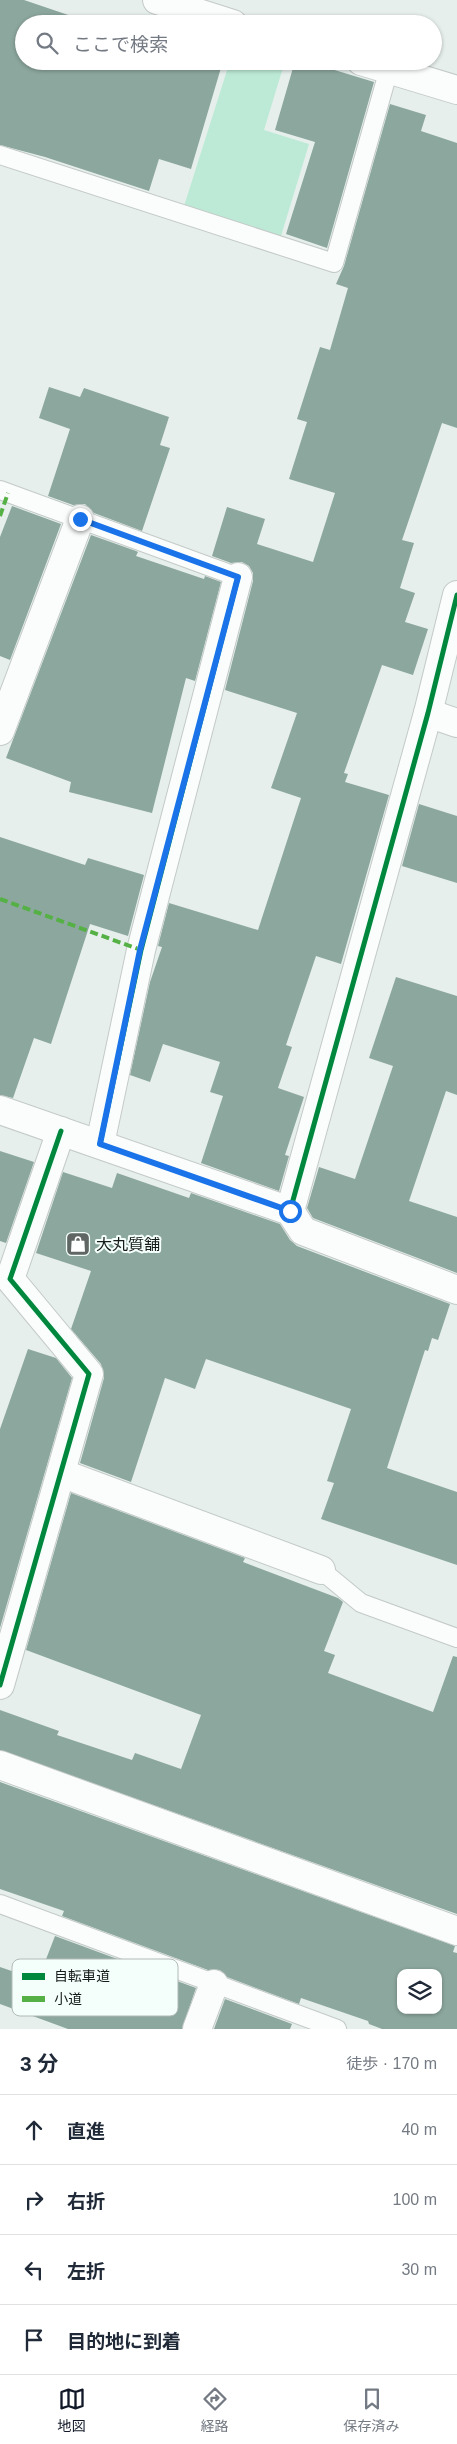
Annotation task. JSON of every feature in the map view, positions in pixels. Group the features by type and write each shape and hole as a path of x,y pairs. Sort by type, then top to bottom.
{"street":[{"path":"157,0 204,15"},
{"path":"392,70 457,90"},
{"path":"0,731 80,519"},
{"path":"100,1144 140,950 238,577"},
{"path":"290,1211 428,713 457,595"},
{"path":"428,713 457,723"},
{"path":"0,1110 290,1211 303,1231 457,1290"},
{"path":"0,1685 89,1374 10,1279 61,1131"},
{"path":"60,1473 321,1570"},
{"path":"0,1765 457,1931"},
{"path":"197,2029 214,1984"}],"lane":[{"path":"0,155 334,263 389,70"},
{"path":"0,490 238,577"},
{"path":"321,1570 361,1603 457,1638"},
{"path":"0,1904 147,1959"},
{"path":"178,1971 337,2029"}],"green space":[{"path":"227,70 282,70 264,130 309,144 281,236 184,206"}],"building":[{"path":"0,0 24,0 68,15 15,15 15,70 220,70 191,169 159,159 149,191 45,157 0,145"},
{"path":"292,70 335,70 374,82 327,248 286,234 315,142 275,130"},
{"path":"390,104 426,115 421,131 457,143 457,428 442,423 402,540 414,543 400,588 415,593 405,622 428,629 413,675 382,665 344,773 348,774 345,782 389,795 341,964 316,956 286,1045 292,1047 278,1088 304,1097 285,1155 289,1156 279,1191 201,1163 223,1096 210,1092 220,1062 163,1044 150,1082 130,1075 150,982 162,947 158,946 169,903 258,930 301,798 271,788 297,713 225,690 253,581 253,573 249,566 242,562 231,563 212,556 227,507 265,519 257,544 313,562 335,493 289,479 307,422 297,419 320,347 330,350 348,288 336,284 344,266"},
{"path":"49,387 80,397 84,388 169,417 160,445 170,448 142,531 94,513 85,504 73,505 48,496 70,429 39,418"},
{"path":"12,506 61,524 10,660 0,656 0,537"},
{"path":"91,535 136,551 138,552 136,556 204,579 205,576 221,582 195,681 186,678 152,813 69,792 71,782 6,758"},
{"path":"419,804 457,816 457,883 402,866"},
{"path":"0,837 85,865 88,858 144,875 128,936 90,924 51,1044 34,1038 13,1098 0,1095"},
{"path":"396,977 457,996 457,1095 446,1091 409,1201 457,1217 457,1273 313,1218 307,1208 319,1167 355,1179 393,1066 369,1058"},
{"path":"0,1151 34,1162 6,1243 0,1241"},
{"path":"63,1172 112,1188 117,1173 189,1198 191,1193 280,1224 290,1240 297,1246 450,1304 438,1340 432,1338 428,1351 425,1350 387,1468 457,1492 457,1565 321,1519 334,1483 327,1481 351,1409 206,1359 195,1389 165,1378 131,1482 80,1463 104,1378 101,1364 71,1329 91,1271 36,1253"},
{"path":"28,1349 56,1358 72,1378 0,1628 0,1429"},
{"path":"71,1493 245,1558 243,1562 338,1598 343,1602 324,1651 335,1655 328,1673 433,1712 453,1656 457,1657 457,1914 0,1750 0,1710 59,1731 57,1735 132,1760 135,1753 181,1769 201,1715 26,1650"},
{"path":"0,1782 455,1946 453,1952 457,1953 457,2029 382,2029 369,2024 368,2021 301,1998 299,2004 227,1977 220,1970 208,1970 62,1916 64,1911 0,1889"},
{"path":"55,1936 117,1959 46,1959"},
{"path":"0,1967 12,1971 12,2008 0,2004"},
{"path":"178,1981 196,1988 182,2029 68,2029 33,2016 178,2016"},
{"path":"225,1999 292,2024 290,2029 214,2029"}],"marked path":[{"path":"0,516 8,493"},
{"path":"0,899 141,950"}],"cycle path":[{"path":"100,1144 141,950 238,577"},
{"path":"290,1211 428,713 457,595"},
{"path":"0,1685 89,1374 10,1279 61,1131"}],"place":[{"name":"大丸質舗","path":"78,1244"}],"route":[{"path":"80,519 238,577 140,950 100,1144 290,1211"}]}
